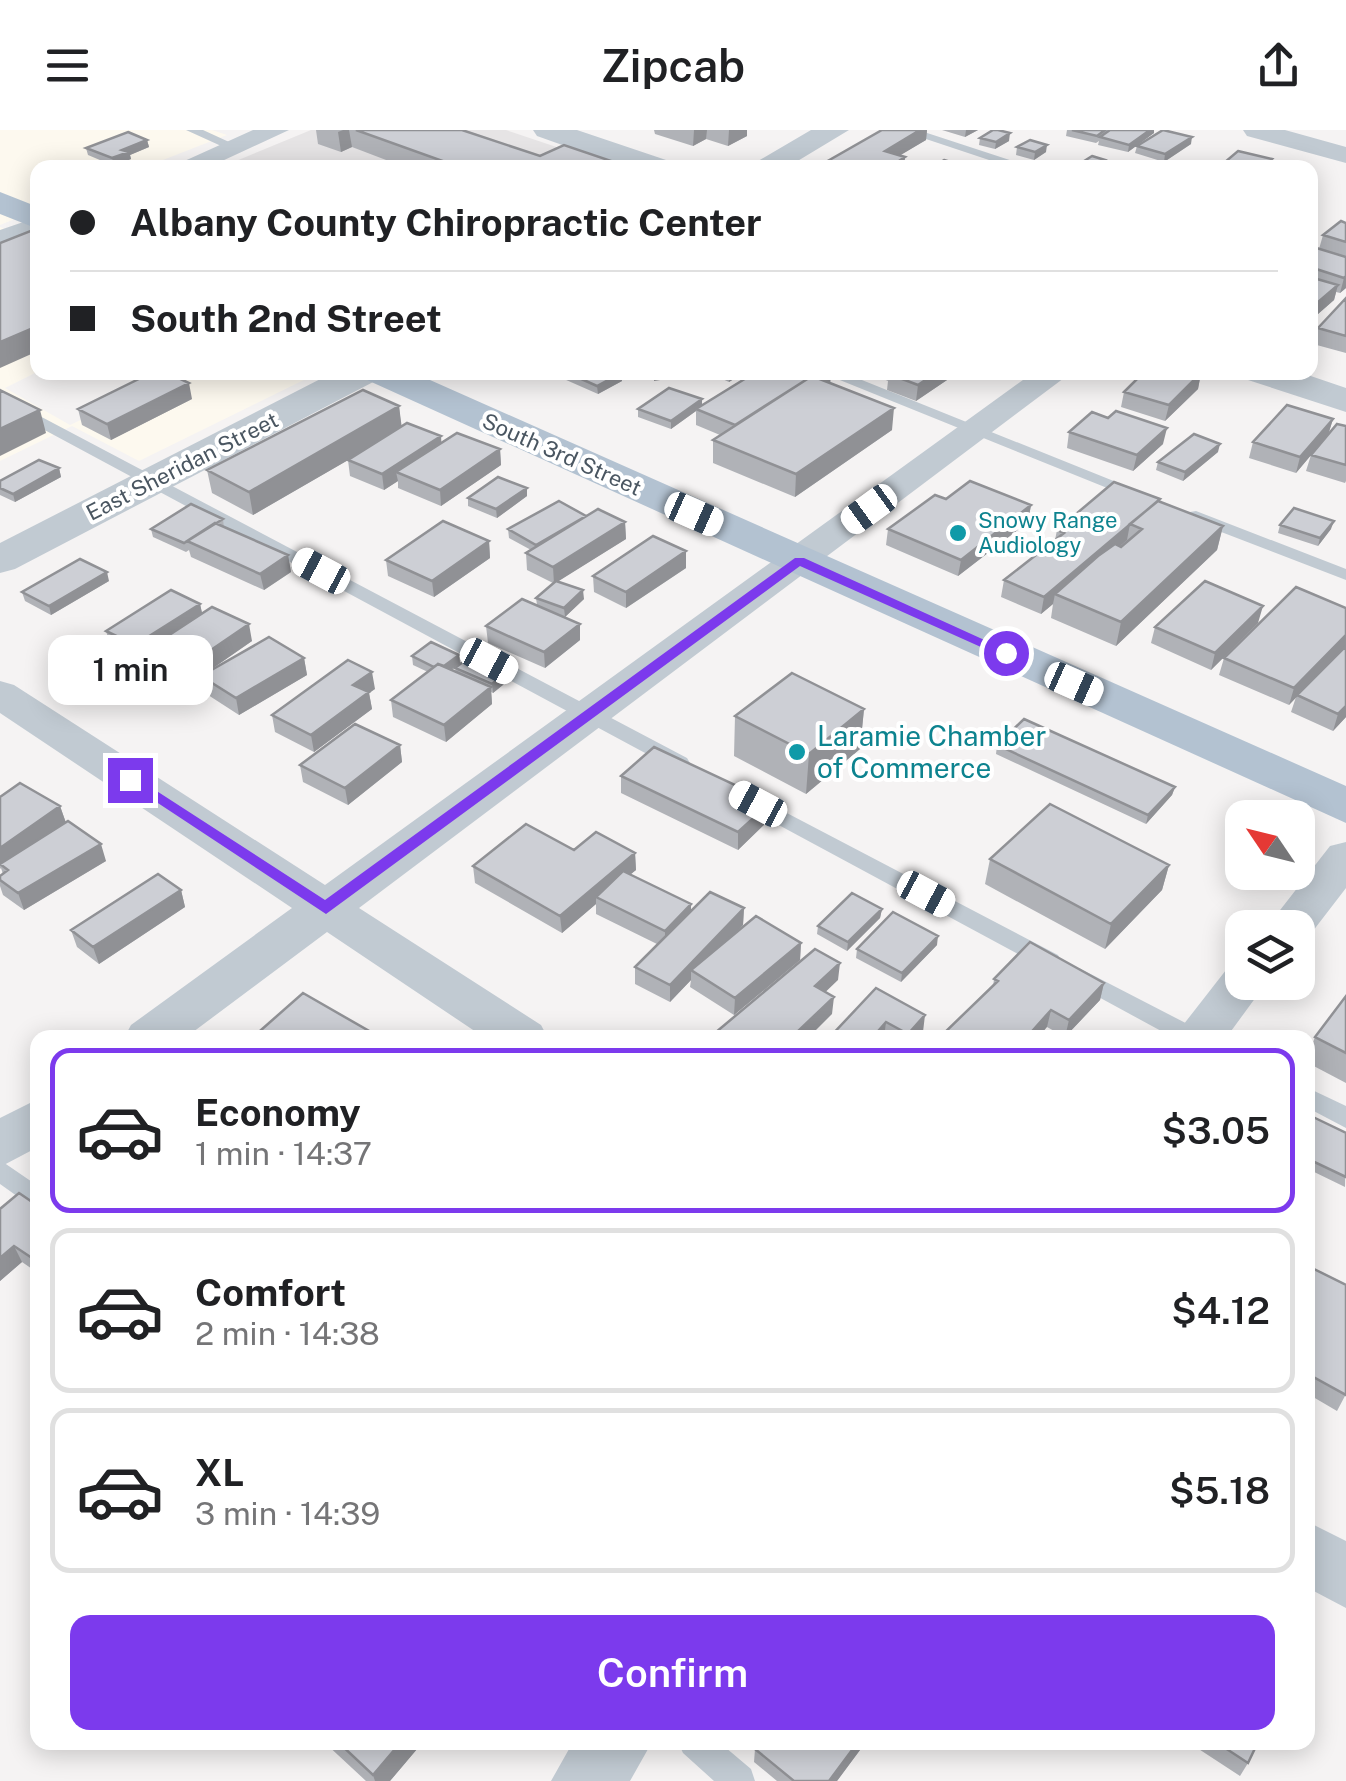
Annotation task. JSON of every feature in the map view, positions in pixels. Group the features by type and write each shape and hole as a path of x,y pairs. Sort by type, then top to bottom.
{"main road":[{"path":"0,202 30,218"},
{"name":"South 3rd Street","path":"398,380 1346,806"}],"street":[{"path":"202,160 276,130"},
{"path":"548,130 635,160"},
{"path":"776,160 834,130"},
{"path":"1256,130 1346,157"},
{"path":"1321,178 1346,157"},
{"path":"0,240 30,226"},
{"name":"East Sheridan Street","path":"0,560 349,380"},
{"path":"160,1030 1045,380"},
{"path":"1284,380 1346,402"},
{"path":"0,694 511,1030"},
{"path":"1303,910 1346,858"},
{"path":"1203,1030 1229,1000"},
{"path":"0,1146 30,1125"},
{"path":"1315,1557 1346,1577"},
{"path":"586,1781 611,1750"}],"lane":[{"path":"192,130 234,147"},
{"path":"906,130 1002,160"},
{"path":"848,380 1161,503"},
{"path":"0,400 693,770"},
{"path":"1180,510 1346,575"},
{"path":"728,788 1181,1030"},
{"path":"1315,1101 1346,1118"},
{"path":"0,1170 30,1194"},
{"path":"703,1750 739,1781"}],"shaded area":[{"path":"0,130 212,130 227,135 163,160 30,160 30,213 0,225"},
{"path":"311,130 506,130 595,160 238,160"},
{"path":"0,227 30,240 30,376 5,388 70,425 164,380 304,380 139,461 72,426 0,461"}],"building":[{"path":"356,130 462,130 540,156 564,145 608,160 440,160"},
{"path":"882,130 920,130 885,151 905,157 900,160 830,160"},
{"path":"993,130 1010,133 996,142 980,138"},
{"path":"1072,130 1105,130 1097,136"},
{"path":"1110,130 1150,130 1129,145 1100,137"},
{"path":"1163,130 1192,137 1165,154 1137,146"},
{"path":"128,132 147,140 112,158 86,148"},
{"path":"1030,140 1047,145 1035,152 1017,147"},
{"path":"1238,151 1272,159 1271,160 1227,160"},
{"path":"1341,221 1346,223 1346,242 1323,235"},
{"path":"30,231 30,329 0,342 0,243"},
{"path":"1318,248 1346,257 1344,278 1318,270"},
{"path":"1318,279 1338,285 1318,302"},
{"path":"1346,298 1346,336 1318,328"},
{"path":"137,380 189,383 107,424 78,409"},
{"path":"584,380 608,380 597,386"},
{"path":"743,380 806,380 735,425 696,409"},
{"path":"806,380 822,380 894,408 796,474 713,440"},
{"path":"1136,380 1194,380 1169,405 1124,392"},
{"path":"669,388 702,399 671,421 638,409"},
{"path":"0,390 40,410 0,429"},
{"path":"363,390 399,406 249,492 207,470"},
{"path":"1287,405 1333,419 1300,457 1253,442"},
{"path":"1116,411 1167,428 1137,455 1069,432 1092,412 1108,418"},
{"path":"407,423 441,436 382,474 348,460"},
{"path":"1337,424 1346,426 1346,465 1311,455"},
{"path":"457,433 500,449 440,490 396,472"},
{"path":"1194,434 1220,444 1185,472 1158,462"},
{"path":"39,460 59,468 13,494 0,488 0,481"},
{"path":"498,477 527,488 496,509 468,498"},
{"name":"Snowy Range Audiology","path":"970,481 1031,505 961,560 888,529 935,495 946,499"},
{"path":"1114,482 1160,499 1044,597 1004,580 1064,533 1057,530"},
{"path":"559,501 586,516 536,545 508,529"},
{"path":"1158,501 1223,526 1121,622 1055,594 1098,556 1115,544 1121,547 1142,529 1130,524"},
{"path":"191,504 223,519 184,543 151,529"},
{"path":"1294,508 1334,521 1320,538 1280,525"},
{"path":"598,509 625,522 553,567 526,553"},
{"path":"443,521 489,541 432,581 386,560"},
{"path":"215,523 288,555 260,574 187,541"},
{"path":"653,536 686,551 626,592 593,576"},
{"path":"80,559 107,572 49,606 22,592"},
{"path":"556,581 583,590 564,608 536,598"},
{"path":"1205,581 1263,606 1215,653 1155,627"},
{"path":"1296,587 1346,608 1346,635 1294,688 1224,658"},
{"path":"171,590 200,604 135,645 106,631"},
{"path":"522,599 580,624 544,652 486,626"},
{"path":"212,607 249,624 189,665 151,647"},
{"path":"269,637 304,658 236,698 201,676"},
{"path":"431,642 459,655 444,666 434,667 412,656"},
{"path":"1346,646 1346,706 1338,714 1297,695"},
{"path":"472,655 508,671 492,684 455,668"},
{"path":"348,660 372,672 353,685 369,692 311,735 272,715"},
{"path":"438,664 491,687 444,725 391,700"},
{"path":"792,673 864,709 809,754 735,716"},
{"path":"1024,719 1175,787 1148,815 997,745"},
{"path":"355,724 400,745 345,788 300,765"},
{"path":"654,747 771,802 738,832 621,776"},
{"path":"20,783 60,806 0,848 0,797"},
{"path":"1050,804 1169,865 1111,924 990,859"},
{"path":"68,821 101,844 18,893 0,880 8,870 0,864"},
{"path":"526,824 574,850 596,832 635,853 560,916 473,866"},
{"path":"623,871 691,904 665,931 596,897"},
{"path":"158,874 181,890 93,947 71,930"},
{"path":"710,892 744,908 670,985 635,967"},
{"path":"852,893 882,909 848,942 818,926"},
{"path":"893,912 938,936 902,973 857,949"},
{"path":"756,916 801,943 735,998 691,970"},
{"path":"1030,942 1104,983 1069,1020 1051,1010 1033,1030 947,1030 998,981 994,979"},
{"path":"815,949 840,963 815,986 834,997 799,1030 719,1030"},
{"path":"876,988 925,1015 912,1030 901,1030 886,1022 879,1030 837,1030"},
{"path":"303,993 367,1030 261,1030"},
{"path":"1346,996 1346,1053 1315,1037"},
{"path":"1315,1118 1346,1133 1346,1177 1315,1162"},
{"path":"19,1193 30,1201 30,1257 14,1246 0,1258 0,1209"},
{"path":"1315,1270 1346,1285 1346,1395 1315,1378"},
{"path":"346,1750 394,1750 373,1775"},
{"path":"756,1750 852,1750 829,1781 794,1781"},
{"path":"1228,1750 1254,1750 1248,1763"}],"place":[{"name":"Snowy Range Audiology","path":"958,533"},
{"name":"Laramie Chamber of Commerce","path":"797,752"}],"route":[{"path":"130,780 326,908 799,561 1006,653"}]}
